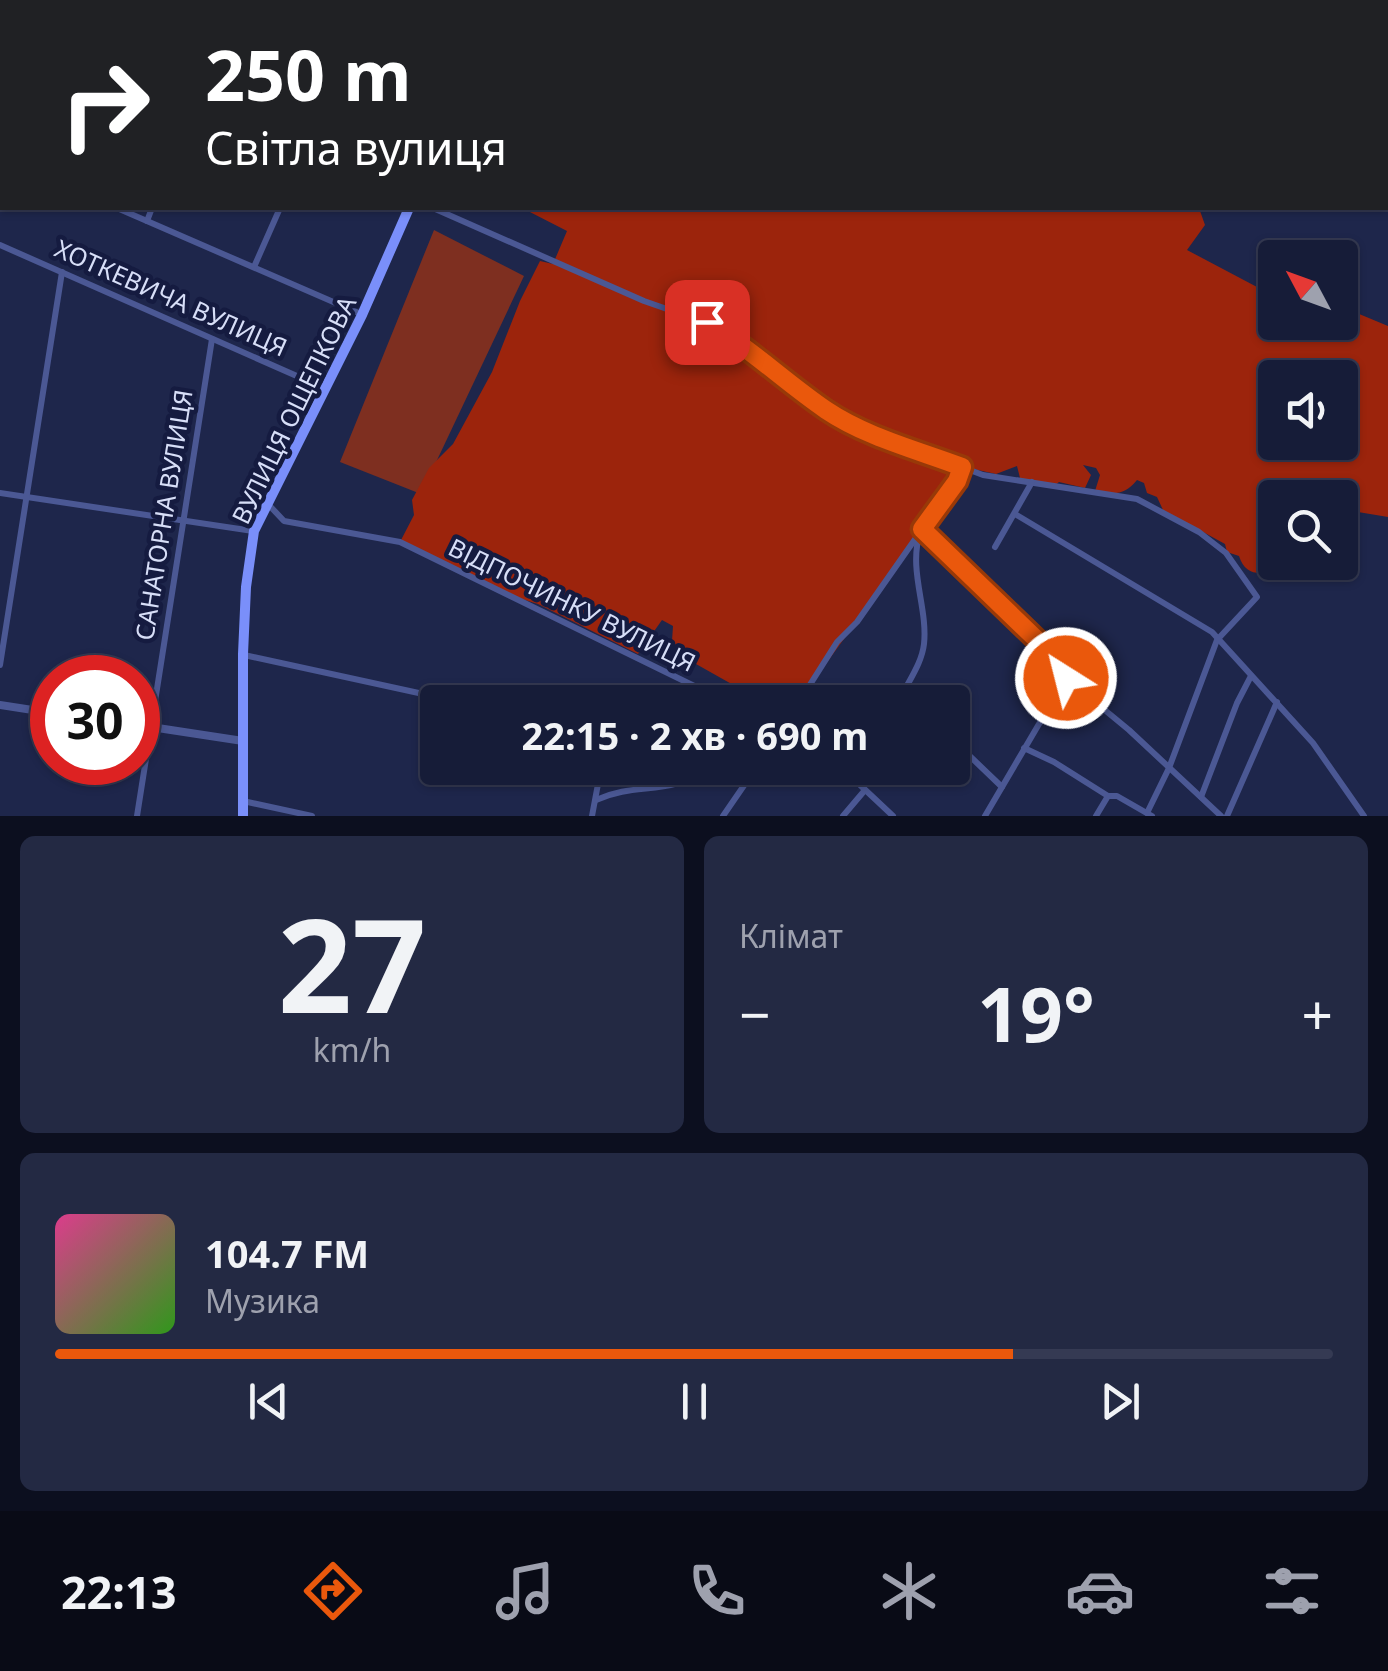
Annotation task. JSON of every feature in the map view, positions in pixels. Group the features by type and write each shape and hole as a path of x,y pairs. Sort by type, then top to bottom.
{"highway":[{"name":"ВУЛИЦЯ ОЩЕПКОВА","path":"244,816 242,654 254,531 362,315 408,210"}],"street":[{"path":"121,210 362,315"},
{"path":"146,220 151,210"},
{"path":"254,267 279,210"},
{"path":"437,210 644,302 707,322 744,344 834,414 867,431 983,474 1137,499 1198,532 1226,553 1257,597 1217,640 1150,814 1117,796 1108,796 1024,748"},
{"name":"ХОТКЕВИЧА ВУЛИЦЯ","path":"0,244 326,389"},
{"path":"0,665 62,272"},
{"name":"САНАТОРНА ВУЛИЦЯ","path":"160,667 212,339"},
{"path":"809,685 957,481 962,467"},
{"path":"994,548 1032,482"},
{"path":"0,493 254,531"},
{"name":"ВІДПОЧИНКУ ВУЛИЦЯ","path":"267,503 284,521 400,542 693,685"},
{"path":"1015,514 1212,632 1313,743 1364,816"},
{"path":"921,532 1064,666 1066,678 1224,816 1277,702"},
{"path":"907,685 922,654 924,640 916,568 921,532"},
{"path":"242,654 420,693"},
{"path":"1201,797 1251,676"},
{"path":"984,816 1066,678"},
{"path":"0,705 30,709"},
{"path":"160,728 243,741"},
{"path":"970,756 1002,787"},
{"name":"САНАТОРНА ВУЛИЦЯ","path":"137,816 142,785"},
{"path":"592,816 598,785"},
{"path":"596,800 635,788 676,785"},
{"path":"723,816 744,785"},
{"path":"843,816 863,787 894,816"},
{"path":"1096,816 1108,796"},
{"path":"243,800 312,816"}],"shaded area":[{"path":"526,210 1200,210 1205,225 1187,250 1258,287 1258,340 1358,340 1358,314 1388,326 1388,517 1358,512 1358,480 1258,480 1258,573 1248,569 1239,556 1227,552 1225,544 1163,510 1157,497 1147,493 1144,483 1137,480 1119,493 1108,493 1095,491 1100,475 1096,468 1083,465 1091,475 1085,488 1059,482 1054,486 1021,482 1017,466 996,474 964,467 962,476 923,523 916,540 810,685 733,685 696,664 672,641 673,626 662,620 638,654 400,542 414,515 412,500 429,468 453,444 492,372 540,261 553,264 567,231"},
{"path":"434,230 524,276 421,494 340,462"}],"route":[{"path":"707,322 744,344 824,409 867,431 962,467 957,481 922,529 1064,666 1066,678"}]}
